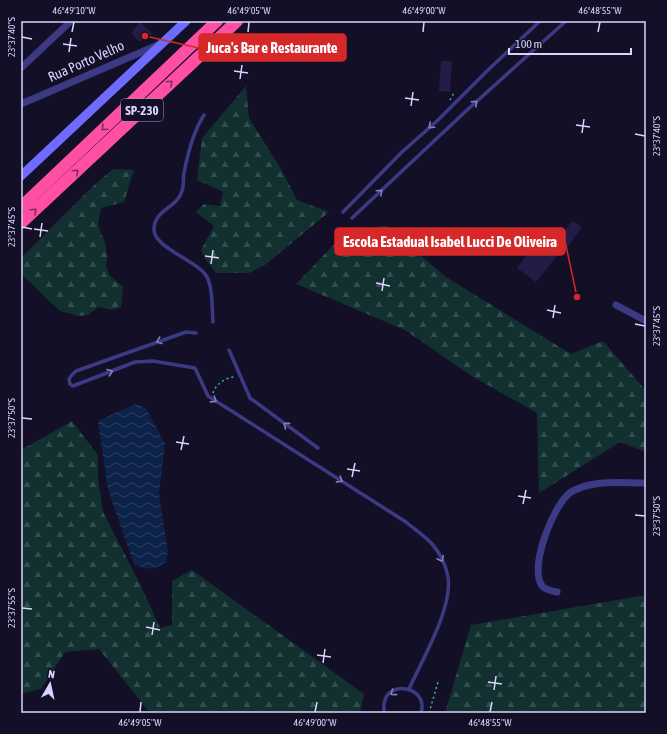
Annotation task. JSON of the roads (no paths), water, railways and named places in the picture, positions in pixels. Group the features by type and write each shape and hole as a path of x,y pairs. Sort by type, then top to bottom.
{"highway":[{"name":"SP-230","path":"21,207 217,21"},
{"name":"SP-230","path":"21,223 237,21"}],"street":[{"path":"21,68 71,21"},
{"path":"21,176 186,21"},
{"name":"Rua Porto Velho","path":"21,104 162,43"},
{"path":"616,305 646,321"},
{"path":"557,592 543,587 537,573 538,558 544,538 560,504 569,493 580,487 617,482 646,483"}],"lane":[{"path":"343,212 402,152 437,121 540,21"},
{"path":"352,218 466,111 566,21"},
{"path":"204,115 196,127 191,144 184,173 182,192 176,202 162,211 153,230 158,239 206,274 210,285 213,322"},
{"path":"196,333 186,332 83,368 76,371 71,376 69,379 70,384 73,386 135,362 153,361 195,368 208,396 406,522 432,544 443,561 448,578 447,600 438,628 409,689"},
{"path":"229,350 250,398 318,448"},
{"path":"384,713 384,700 390,692 399,688 409,689 415,692 420,699 422,708 421,713"}],"water":[{"path":"135,404 146,408 165,444 159,494 168,552 166,562 150,569 134,564 108,490 98,421"}],"place":[{"name":"Juca's Bar e Restaurante","path":"145,36"},
{"name":"Escola Estadual Isabel Lucci De Oliveira","path":"577,297"}]}
